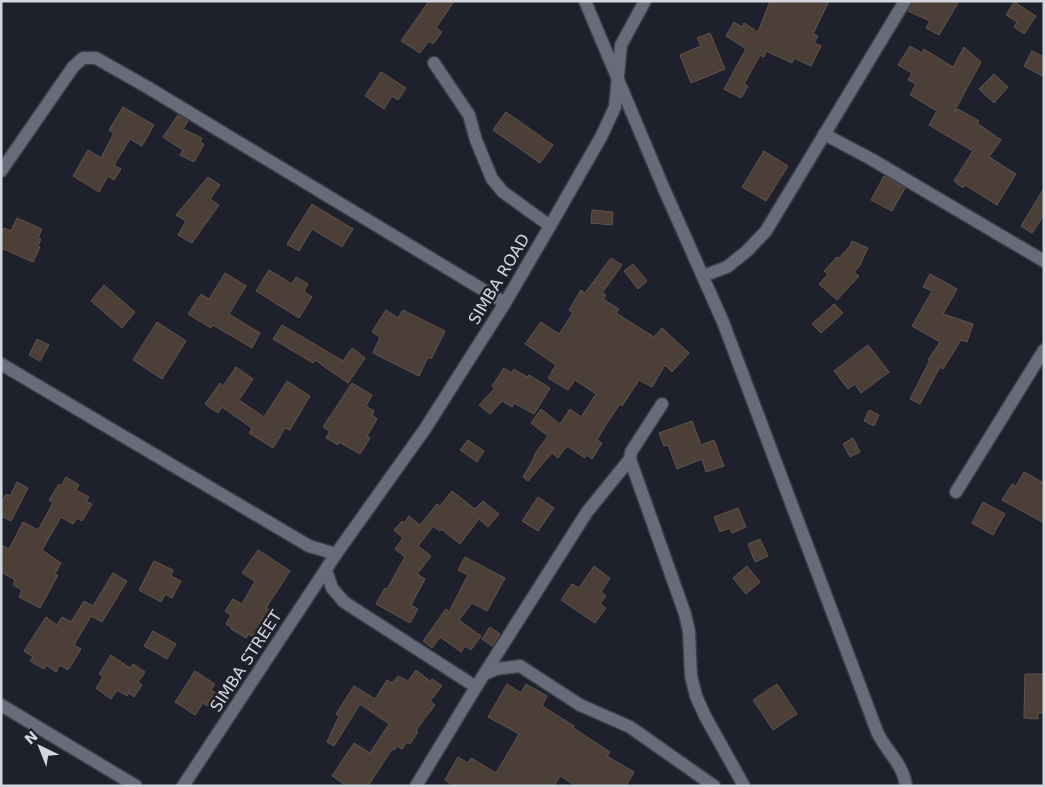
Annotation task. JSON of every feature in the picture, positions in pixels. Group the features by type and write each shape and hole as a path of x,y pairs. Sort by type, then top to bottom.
{"street":[{"path":"585,1 664,189 723,322 878,734 884,746 901,767 906,786"},
{"name":"SIMBA ROAD","path":"336,554 425,429 505,303 601,137 615,107 621,45 645,1"},
{"path":"703,276 727,267 766,232 904,1"},
{"path":"1,170 73,67 83,58 96,58 505,303"},
{"path":"434,63 469,115 476,140 492,179 504,192 550,226"},
{"path":"824,134 871,158 1044,261"},
{"path":"956,492 1044,350"},
{"path":"1,364 309,546 336,554"},
{"path":"416,786 476,687 587,512 630,459 632,452 662,404"},
{"path":"630,459 684,614 689,632 691,676 696,696 744,786"},
{"name":"SIMBA STREET","path":"184,786 336,554"},
{"path":"326,570 332,588 344,602 476,687"},
{"path":"485,674 496,669 520,666 580,704 630,727 714,786"},
{"path":"1,705 136,786"}],"building":[{"path":"429,1 454,1 436,28 442,32 433,44 429,41 420,53 401,41"},
{"path":"770,1 829,1 813,34 818,36 814,43 821,46 811,66 794,58 792,63 766,51 764,57 760,55 744,84 748,86 741,98 724,89 746,49 726,36 734,22 742,27 744,23 758,32"},
{"path":"913,1 959,1 939,35 926,28 930,21 908,11"},
{"path":"1014,2 1036,16 1024,34 1014,27 1017,22 1006,15"},
{"path":"710,33 725,69 691,83 680,55 701,46 697,38"},
{"path":"910,46 922,53 924,49 953,67 964,47 981,62 954,112 958,109 979,121 977,123 1001,140 989,157 1016,174 997,205 965,185 963,188 954,181 973,151 929,125 937,111 910,95 916,84 908,80 912,73 898,65"},
{"path":"1032,51 1044,57 1044,77 1024,66"},
{"path":"381,72 406,88 398,100 392,96 384,109 365,96"},
{"path":"994,74 1008,87 994,103 979,89"},
{"path":"123,107 154,125 142,146 130,139 114,165 121,169 114,180 108,176 99,192 73,176 88,150 101,158 114,133 109,130"},
{"path":"506,112 553,145 540,163 493,130"},
{"path":"178,115 188,121 183,129 202,138 200,142 204,144 194,162 180,155 183,150 163,137"},
{"path":"764,151 788,166 766,201 742,187"},
{"path":"884,176 905,188 892,211 871,200"},
{"path":"208,177 220,185 210,199 219,205 192,243 178,235 186,221 176,215"},
{"path":"1044,188 1044,215 1032,233 1021,226"},
{"path":"312,204 353,229 342,247 312,229 299,251 287,244"},
{"path":"592,210 613,212 612,225 591,223"},
{"path":"17,218 42,229 38,238 41,239 38,246 40,247 33,262 1,248 1,234 4,228 11,231"},
{"path":"852,241 868,248 859,267 854,272 859,276 837,300 819,284 828,274 824,271 837,257 839,258"},
{"path":"611,258 622,265 602,293 606,295 603,299 619,309 616,313 654,337 662,328 689,353 672,372 665,365 652,387 639,380 622,406 620,404 605,426 597,440 602,443 592,459 587,455 585,458 567,446 558,458 552,453 528,481 523,477 534,455 548,436 531,423 541,409 560,424 570,409 581,417 596,394 575,380 568,390 548,378 556,365 525,344 541,322 559,334 573,313 569,310 581,290 585,293"},
{"path":"633,264 647,281 638,289 624,271"},
{"path":"269,270 292,284 296,277 308,284 304,291 312,297 299,318 256,291"},
{"path":"225,273 246,286 229,314 260,333 252,348 213,325 211,328 188,314 201,294 209,299"},
{"path":"930,274 957,289 943,314 973,324 967,342 961,340 943,369 940,367 920,404 910,399 930,360 928,360 940,342 912,326 932,291 923,287"},
{"path":"104,285 135,312 122,328 91,301"},
{"path":"834,304 843,313 821,333 812,324"},
{"path":"386,310 398,318 403,310 445,331 431,359 428,357 419,376 373,353 380,337 372,332"},
{"path":"157,322 186,341 162,379 133,360"},
{"path":"282,325 343,361 352,348 365,358 348,383 315,360 313,363 273,339"},
{"path":"37,339 49,345 40,361 29,355"},
{"path":"868,345 889,372 861,393 855,384 848,389 834,371"},
{"path":"236,367 253,379 239,400 264,417 287,381 310,396 290,430 285,428 273,448 249,433 252,428 222,407 218,413 205,404 220,383 223,386"},
{"path":"504,368 512,373 514,369 527,377 529,375 550,388 534,414 514,403 512,407 502,401 490,414 479,405 495,388 492,386"},
{"path":"352,383 372,395 366,406 374,411 372,415 377,419 367,436 370,438 360,454 339,442 338,445 326,438 330,431 323,427"},
{"path":"869,410 879,415 874,426 864,421"},
{"path":"692,421 701,445 714,440 724,466 706,472 702,459 677,469 668,445 664,446 659,433"},
{"path":"853,438 860,452 850,457 843,444"},
{"path":"468,440 484,451 477,462 460,450"},
{"path":"1024,472 1044,483 1044,523 1002,500 1012,484 1016,486"},
{"path":"66,477 79,485 76,490 89,497 86,501 92,504 82,521 77,518 73,524 61,517 42,550 61,563 55,574 58,575 40,608 19,597 22,590 13,585 15,580 1,572 1,545 9,549 23,522 38,530 53,503 49,500"},
{"path":"17,482 28,488 11,521 1,516 1,503 6,494 10,496"},
{"path":"452,491 475,509 483,501 499,514 488,527 479,519 460,544 441,529 440,531 433,526 418,546 431,556 417,574 425,579 411,605 418,609 410,623 376,604 405,557 395,549 403,538 394,530 402,521 404,523 409,516 420,525 437,504 440,506"},
{"path":"538,497 554,508 538,531 522,521"},
{"path":"983,502 1005,514 993,535 972,523"},
{"path":"738,508 746,527 732,533 730,528 720,532 714,517"},
{"path":"760,539 768,556 755,562 748,544"},
{"path":"258,550 290,571 266,608 270,610 253,637 249,634 246,638 226,624 231,615 225,611 233,599 242,604 255,581 242,573"},
{"path":"465,557 505,578 487,611 472,603 459,620 481,636 471,650 465,646 461,652 440,637 432,648 423,641 446,609 449,612 468,575 458,570"},
{"path":"154,561 173,570 171,576 181,581 172,598 165,594 161,602 139,590"},
{"path":"594,566 610,578 601,592 606,596 600,604 606,608 595,623 561,600 572,584 579,588"},
{"path":"747,566 760,582 746,594 733,578"},
{"path":"113,573 127,581 102,622 91,616 74,645 81,649 68,670 60,665 56,672 46,665 44,669 30,661 33,657 24,651 46,617 57,625 62,617 71,622 84,601 93,606"},
{"path":"490,627 500,634 492,646 482,639"},
{"path":"153,631 176,644 167,659 144,646"},
{"path":"111,655 130,668 133,664 145,672 138,682 142,685 134,697 129,693 127,696 117,690 111,699 96,688 103,677 99,674"},
{"path":"416,670 430,681 432,679 442,686 430,701 435,705 416,730 418,732 410,744 407,742 402,749 397,746 394,750 392,749 368,786 347,786 332,776 354,743 370,753 389,724 360,704 334,746 327,742 339,716 336,714 354,686 375,699 387,680 392,683 398,676 408,681"},
{"path":"195,671 215,684 211,690 216,693 208,706 203,703 195,715 175,702"},
{"path":"1025,674 1044,674 1044,713 1038,713 1038,719 1024,718"},
{"path":"507,684 521,693 526,684 547,696 542,706 610,752 607,756 634,772 626,786 576,786 560,776 554,786 454,786 445,780 458,757 468,763 471,758 496,773 519,734 488,717"},
{"path":"777,684 797,714 773,730 753,700"}]}
